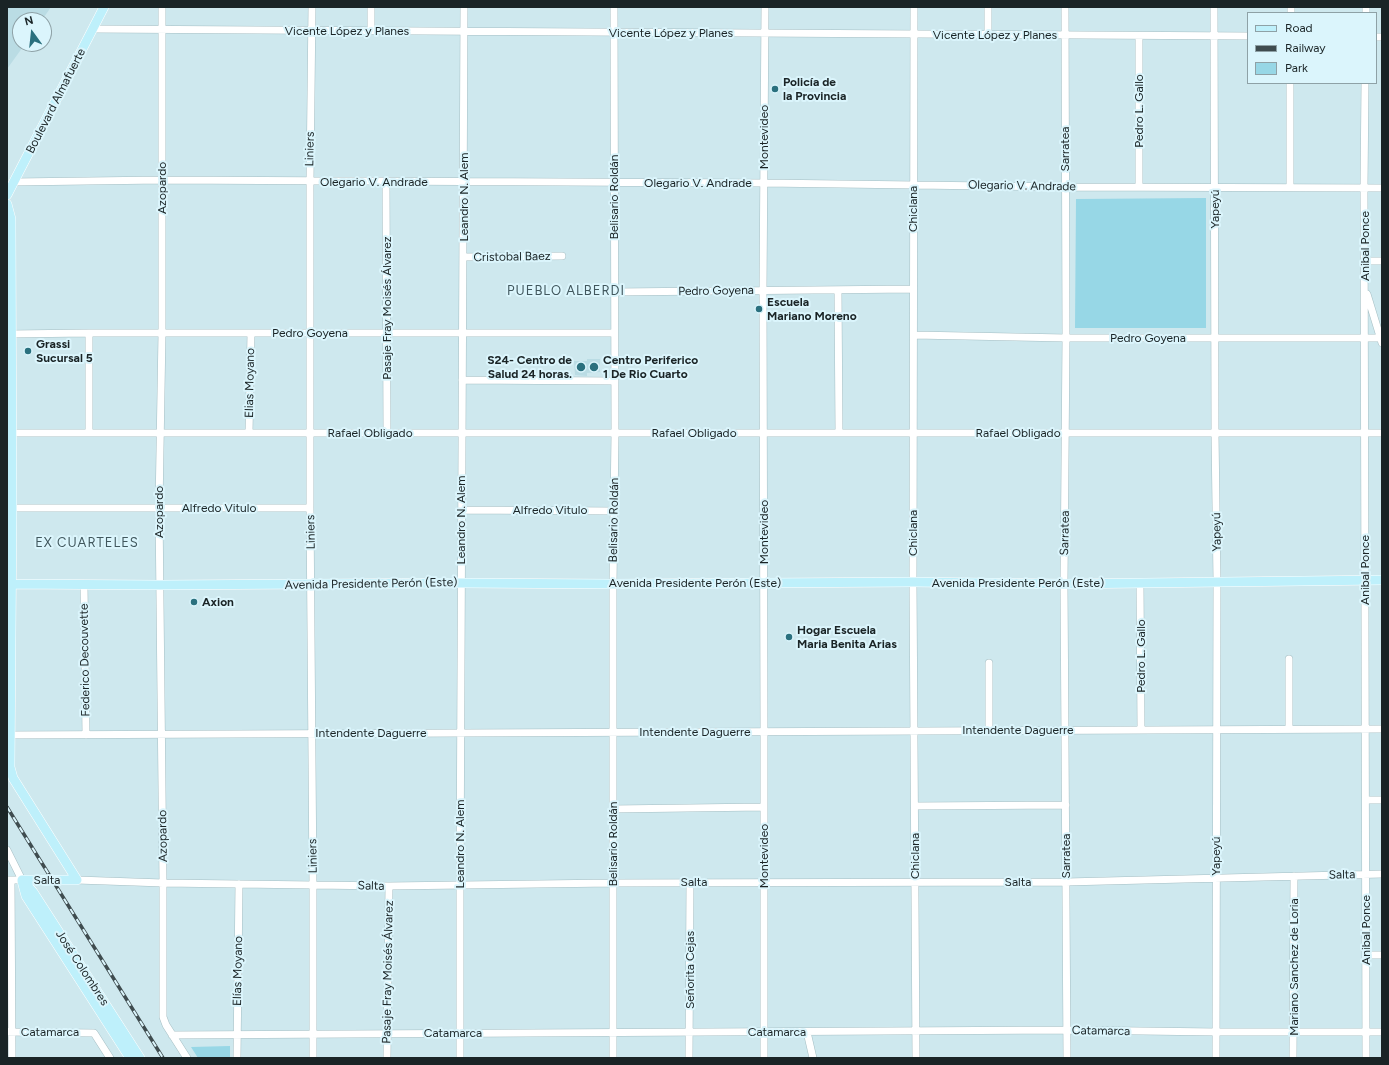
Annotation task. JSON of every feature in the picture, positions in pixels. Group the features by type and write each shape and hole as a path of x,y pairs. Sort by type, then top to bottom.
{"main road":[{"name":"Boulevard Almafuerte","path":"7,195 104,7"},
{"path":"7,204 11,219 9,333 8,735 10,767 13,778 77,880"},
{"name":"Avenida Presidente Perón (Este)","path":"9,584 613,584 913,582 1064,584 1382,580"},
{"name":"Salta","path":"22,880 77,880"},
{"name":"José Colombres","path":"22,880 26,896 130,1058"},
{"name":"José Colombres","path":"22,880 33,892 140,1058"}],"street":[{"name":"Azopardo","path":"162,7 162,333 159,508 163,1017 172,1035"},
{"name":"Liniers","path":"312,7 310,181 310,508 312,584 311,734 313,1058"},
{"path":"371,7 371,31"},
{"name":"Leandro N. Alem","path":"460,1058 460,733 464,7"},
{"name":"Belisario Roldán","path":"613,1058 613,584 615,433 614,7"},
{"name":"Montevideo","path":"764,1058 763,291 765,7"},
{"name":"Chiclana","path":"914,7 913,582 916,1058"},
{"path":"988,7 988,35"},
{"name":"Sarratea","path":"1065,7 1066,433 1064,584 1067,1058"},
{"name":"Yapeyú","path":"1214,7 1215,433 1217,581 1216,1058"},
{"name":"Vicente López y Planes","path":"93,29 1247,36"},
{"name":"Pedro L. Gallo","path":"1139,36 1139,186"},
{"path":"1290,84 1290,187"},
{"name":"Anibal Ponce","path":"1365,84 1366,1058"},
{"name":"Olegario V. Andrade","path":"14,182 162,180 1382,188"},
{"name":"Pasaje Fray Moisés Álvarez","path":"386,182 387,433"},
{"name":"Cristobal Baez","path":"463,257 562,256"},
{"path":"1364,261 1382,261"},
{"path":"1365,285 1382,340"},
{"name":"Pedro Goyena","path":"615,292 913,289"},
{"path":"838,290 840,433"},
{"name":"Pedro Goyena","path":"9,333 614,334"},
{"path":"89,333 89,433"},
{"name":"Elias Moyano","path":"249,433 251,333"},
{"name":"Pedro Goyena","path":"914,335 1066,338 1365,338 1382,340"},
{"path":"462,380 615,381"},
{"name":"Rafael Obligado","path":"9,433 1382,433"},
{"name":"Alfredo Vitulo","path":"9,508 310,508"},
{"name":"Alfredo Vitulo","path":"462,510 614,511"},
{"name":"Pedro L. Gallo","path":"1140,583 1141,730"},
{"name":"Federico Decouvette","path":"84,585 86,735"},
{"path":"1289,659 1289,729"},
{"path":"989,663 989,731"},
{"name":"Intendente Daguerre","path":"8,735 1382,729"},
{"path":"1366,800 1382,800"},
{"path":"915,806 1066,805"},
{"path":"613,809 764,807"},
{"name":"José Colombres","path":"7,850 22,880"},
{"name":"Salta","path":"77,880 163,884 389,886 690,882 1066,882 1382,874"},
{"name":"Mariano Sanchez de Loria","path":"1293,1058 1294,876"},
{"path":"9,880 10,1032 12,1058"},
{"name":"Salta","path":"9,880 22,880"},
{"name":"Señorita Cejas","path":"689,1058 690,882"},
{"name":"Elías Moyano","path":"237,1058 238,884"},
{"name":"Pasaje Fray Moisés Álvarez","path":"387,1058 389,886"},
{"path":"1366,955 1382,955"},
{"name":"Catamarca","path":"172,1035 1067,1030 1382,1032"},
{"name":"Catamarca","path":"10,1032 94,1033 110,1058"},
{"path":"807,1032 813,1058"},
{"path":"172,1035 187,1058"}],"shaded area":[{"path":"7,7 51,7 48,12 12,12 12,52 19,52 7,69"},
{"path":"587,359 600,359 600,372 587,373 587,376 575,375 574,361 587,361"}],"green space":[{"path":"1206,198 1206,328 1075,328 1076,199"},
{"path":"230,1046 230,1058 198,1058 191,1047"}],"railway":[{"path":"7,807 163,1058"}],"place":[{"name":"Policía de la Provincia","path":"775,89"},
{"name":"Escuela Mariano Moreno","path":"759,309"},
{"name":"Grassi Sucursal 5","path":"28,351"},
{"name":"S24- Centro de Salud 24 horas.","path":"581,367"},
{"name":"Centro Periferico 1 De Rio Cuarto","path":"594,367"},
{"name":"Axion","path":"194,602"},
{"name":"Hogar Escuela Maria Benita Arias","path":"789,637"}],"district":[{"name":"PUEBLO ALBERDI","path":"566,291"},
{"name":"EX CUARTELES","path":"87,543"}]}
